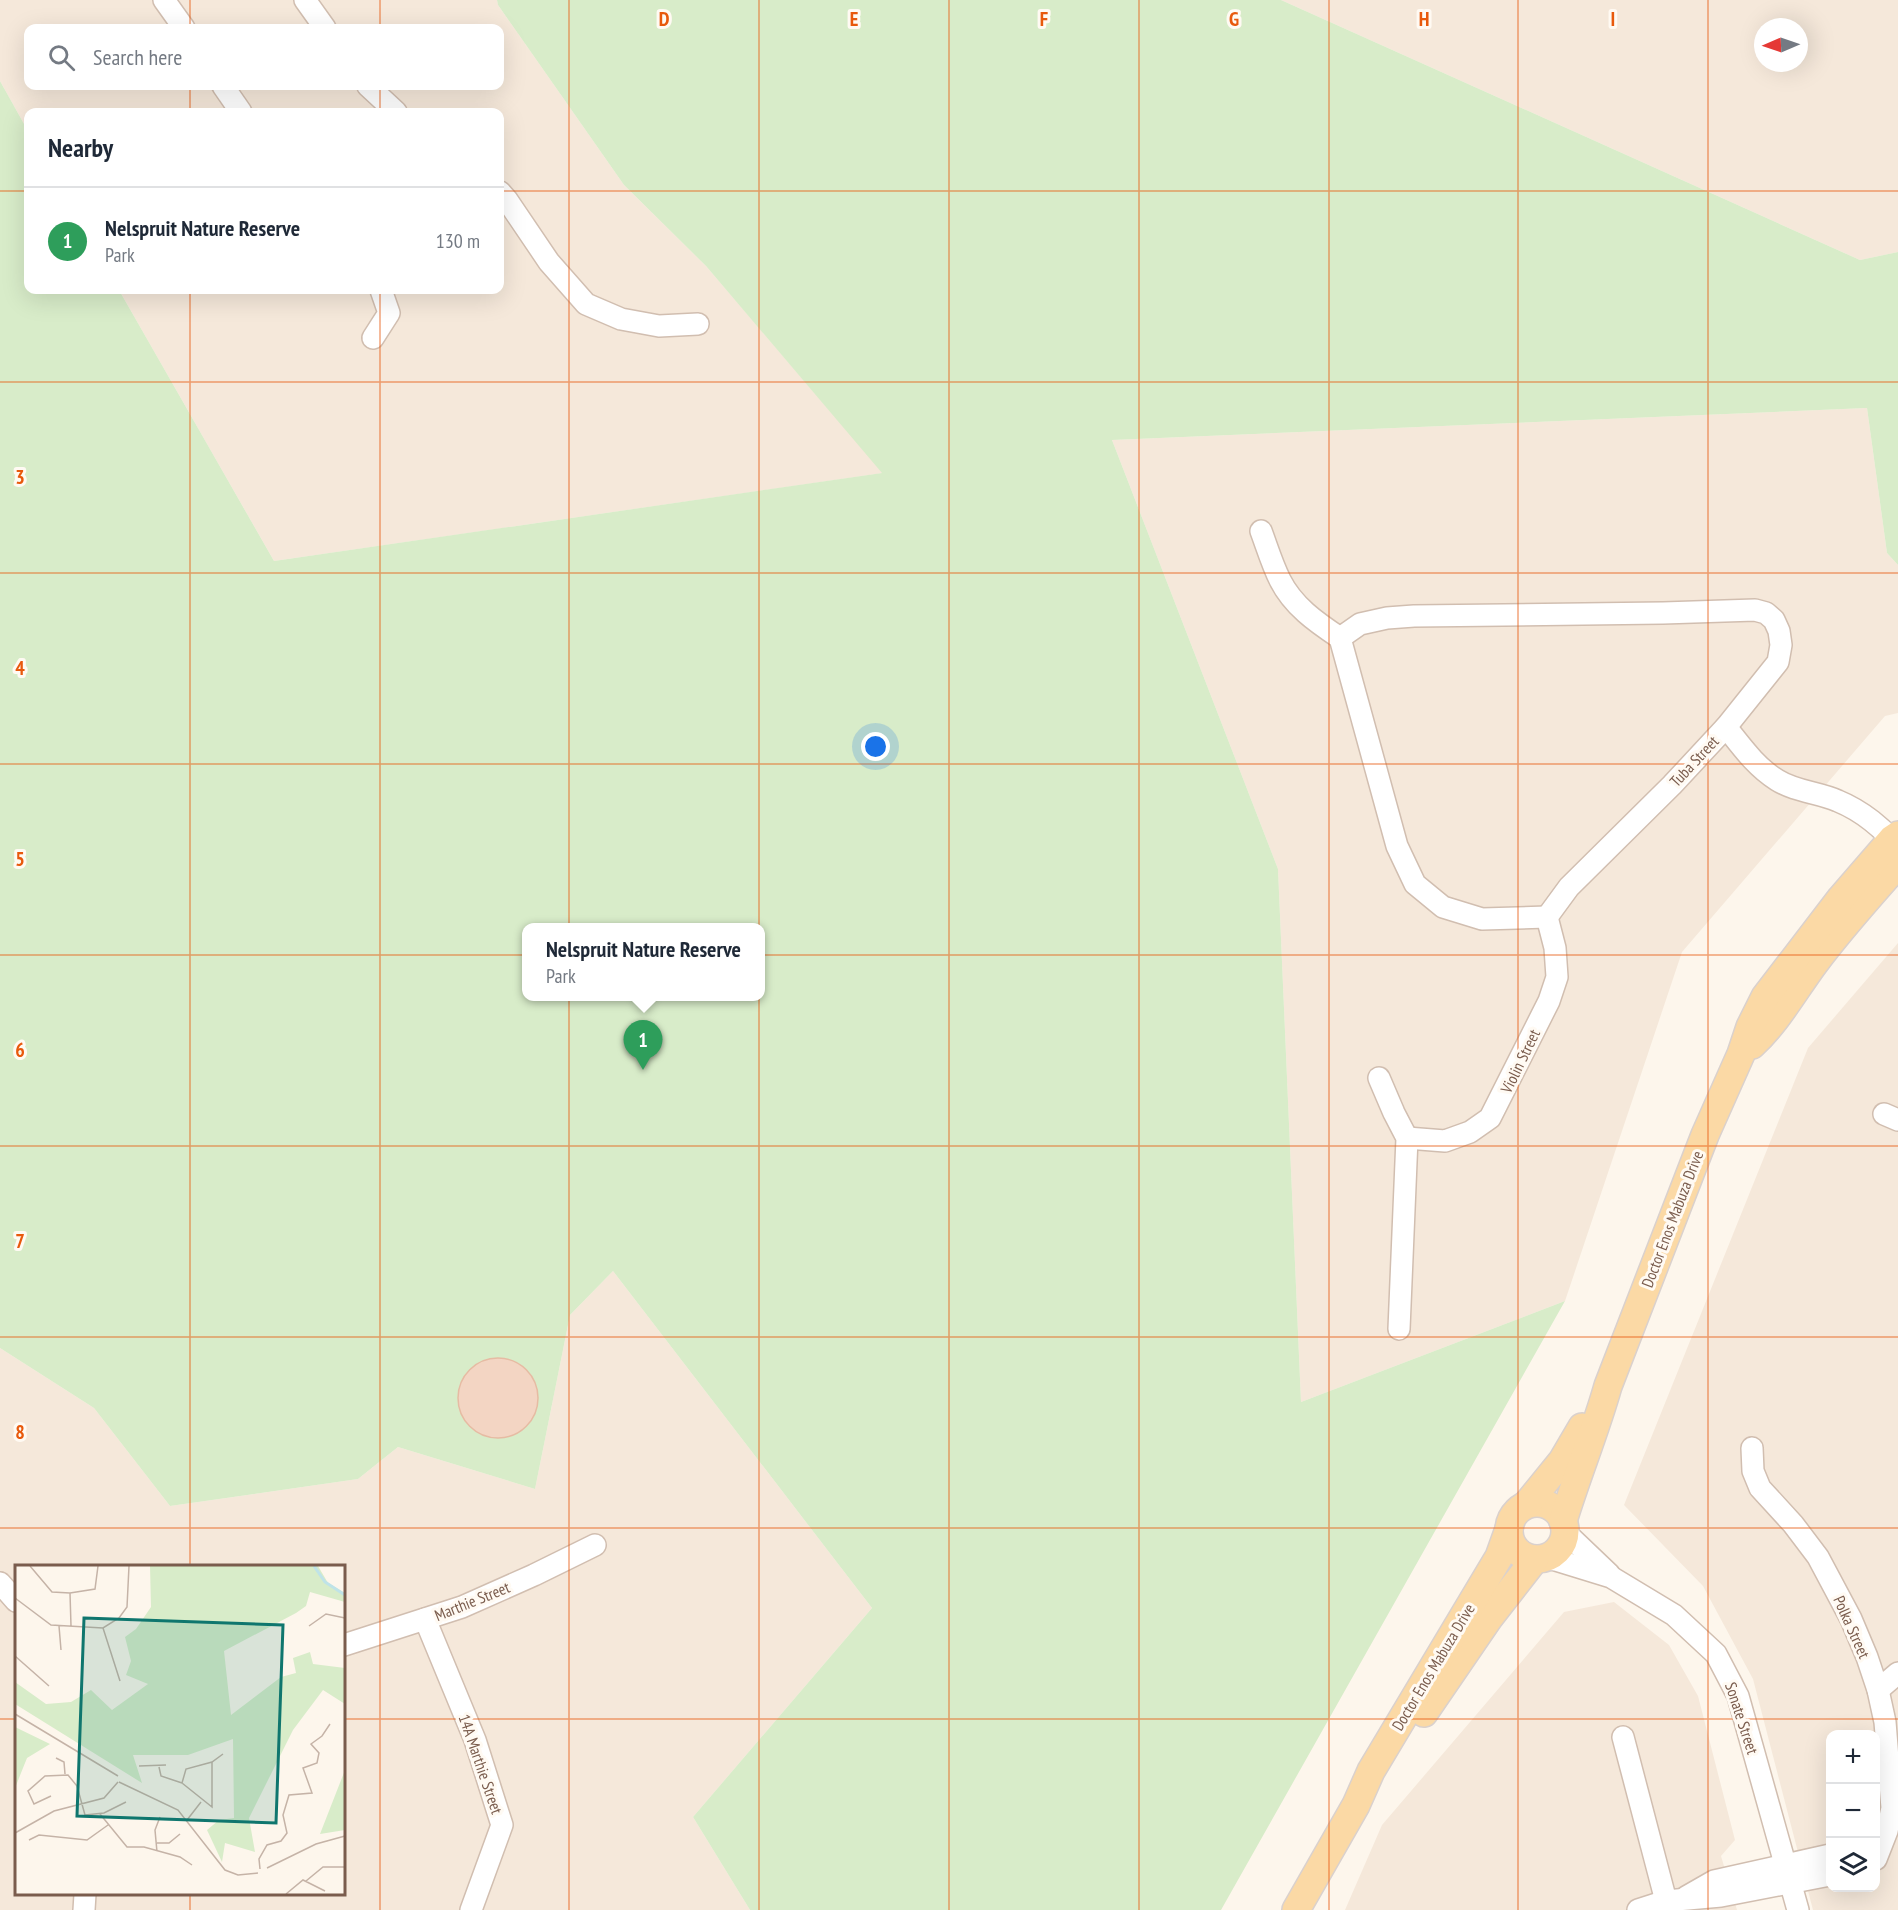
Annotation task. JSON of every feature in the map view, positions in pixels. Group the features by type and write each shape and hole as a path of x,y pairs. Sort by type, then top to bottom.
{"main road":[{"name":"Doctor Enos Mabuza Drive","path":"1564,1526 1573,1489 1597,1424 1608,1386 1705,1135 1741,1054 1760,1037 1782,1011 1814,965 1856,912 1897,847"},
{"name":"Doctor Enos Mabuza Drive","path":"1527,1504 1562,1461 1608,1386"},
{"path":"1538,1502 1549,1505 1558,1512 1564,1526 1562,1543 1556,1552 1541,1558 1525,1556 1516,1550 1510,1540 1511,1518 1518,1509 1527,1504 1538,1502"},
{"name":"Doctor Enos Mabuza Drive","path":"1296,1910 1356,1805 1371,1771 1391,1736 1499,1557 1509,1529"},
{"name":"Doctor Enos Mabuza Drive","path":"1356,1805 1380,1777 1489,1618 1541,1558"}],"street":[{"path":"164,0 181,24"},
{"path":"305,0 322,24"},
{"path":"226,90 238,108"},
{"path":"372,90 392,108"},
{"path":"504,197 549,262 586,304 621,319 659,326 698,324"},
{"path":"374,338 389,313 382,294"},
{"path":"1261,531 1280,581 1295,603 1313,620 1340,638 1397,846 1414,884 1443,907 1482,919 1547,917"},
{"name":"Tuba Street","path":"1340,638 1360,624 1387,618 1414,616 1755,610 1766,613 1774,620 1779,631 1781,645 1778,662 1726,727 1665,792 1569,887 1547,917"},
{"path":"1726,727 1756,765 1778,781 1800,791 1837,800 1861,813 1897,847"},
{"name":"Violin Street","path":"1407,1138 1444,1141 1470,1132 1490,1118 1549,1001 1557,977 1555,948 1547,917"},
{"path":"1379,1078 1407,1138 1399,1329"},
{"name":"Polka Street","path":"1752,1448 1753,1471 1760,1488 1793,1524 1818,1557 1851,1619 1867,1657 1885,1722 1892,1808 1881,1835"},
{"name":"Sonate Street","path":"1564,1526 1611,1577"},
{"name":"Marthie Street","path":"345,1646 462,1607 595,1545"},
{"name":"Sonate Street","path":"1541,1558 1611,1577 1674,1615 1716,1654 1738,1696 1797,1910"},
{"path":"0,1583 15,1600"},
{"name":"14A Marthie Street","path":"424,1619 475,1740 502,1825 471,1910"},
{"path":"1878,1690 1898,1673"},
{"path":"1623,1737 1675,1900"},
{"path":"1638,1910 1675,1900 1721,1896 1788,1874 1826,1857"},
{"path":"1788,1874 1826,1875"},
{"path":"84,1910 85,1895"}],"shaded area":[{"path":"0,0 497,0 498,5 624,185 706,266 883,473 274,561 121,294 504,294 504,108 24,108 24,124 0,81"},
{"path":"1281,0 1898,0 1898,252 1860,260"},
{"path":"1867,408 1887,553 1898,565 1898,713 1885,716 1682,952 1565,1301 1301,1402 1278,869 1112,440"},
{"path":"1898,943 1898,1910 1813,1910 1753,1679 1703,1586 1624,1505 1808,1048"},
{"path":"613,1271 872,1608 693,1817 750,1910 0,1910 0,1348 94,1408 170,1506 358,1479 398,1447 535,1489 570,1315"},
{"path":"1614,1602 1669,1645 1698,1696 1735,1840 1721,1856 1737,1910 1345,1910 1382,1825 1564,1612"}],"green space":[{"path":"497,0 1281,0 1860,260 1898,252 1898,565 1887,553 1867,408 1112,440 1278,869 1301,1402 1565,1301 1221,1910 750,1910 693,1817 872,1608 613,1271 570,1315 535,1489 398,1447 358,1479 170,1506 94,1408 0,1348 0,81 24,124 24,294 121,294 274,561 882,473 706,266 624,185 498,5"}],"building":[{"path":"490,1358 506,1358 520,1364 532,1376 538,1390 538,1406 532,1420 520,1432 506,1438 490,1438 476,1432 464,1420 458,1406 458,1390 464,1376 476,1364"}],"place":[{"name":"Nelspruit Nature Reserve","path":"643,1070"}]}
